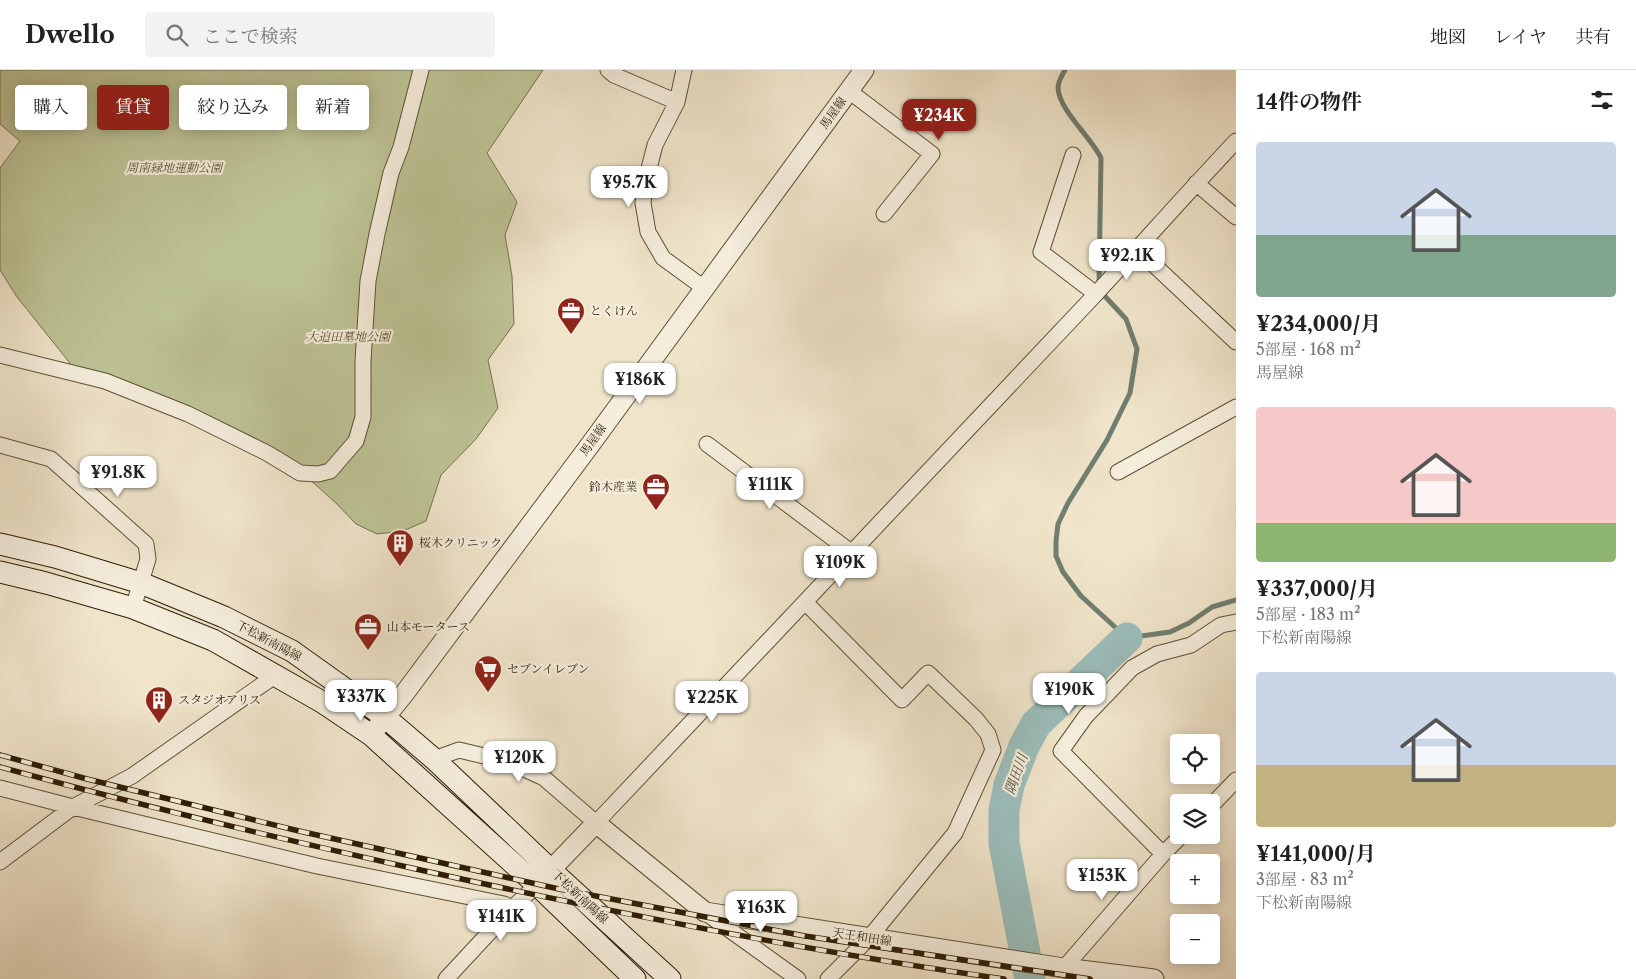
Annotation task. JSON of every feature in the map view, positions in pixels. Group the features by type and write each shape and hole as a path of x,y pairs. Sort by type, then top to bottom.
{"main road":[{"name":"下松新南陽線","path":"0,544 55,557 141,583 224,617 292,651 386,718 434,759 635,979"},
{"name":"下松新南陽線","path":"0,572 133,608 213,640 322,702 371,735 670,979"}],"street":[{"path":"0,355 105,381 188,414 267,453 300,473 318,474 330,471 356,441 363,416 363,361 368,281 391,173 401,146 421,70"},
{"path":"608,70 614,75 677,102"},
{"path":"684,70 677,102 655,145 645,184 643,203 648,232 664,258 704,288"},
{"name":"馬屋線","path":"371,735 386,718 590,445 864,70"},
{"path":"849,91 932,154 884,214"},
{"path":"446,979 806,603 851,552 1096,294 1136,248 1236,141"},
{"path":"1073,155 1041,252 1096,294"},
{"path":"1196,183 1236,216"},
{"path":"1136,248 1236,342"},
{"path":"1118,472 1236,406"},
{"path":"707,444 851,552"},
{"path":"0,445 51,459 146,544 148,559 133,608"},
{"path":"806,603 902,700 928,673 976,719 988,734 993,750 955,833 869,938 828,979"},
{"path":"1163,854 1060,751 1086,716 1132,668 1157,654 1191,644 1222,625 1236,622"},
{"path":"0,862 73,807 132,776 276,675"},
{"path":"434,759 458,750 509,762 544,778 705,912 798,979"},
{"path":"1220,797 1236,780"},
{"path":"0,788 317,866 504,904 512,908"},
{"path":"1064,968 1173,844"},
{"name":"天王和田線","path":"705,912 1064,968 1154,979"}],"green space":[{"name":"大迫田墓地公園","path":"0,70 543,70 487,153 517,202 505,235 512,276 514,324 488,360 498,408 476,439 441,475 426,521 403,531 377,534 356,524 307,477 239,439 77,372 17,297 0,270 0,168 20,141 0,124"}],"waterway":[{"path":"1065,70 1058,86 1060,96 1069,114 1101,158 1099,285"},
{"path":"1101,292 1126,319 1137,349 1130,393 1107,440 1068,503 1058,524 1056,556 1063,572 1081,596 1127,638 1170,632 1189,623 1212,607 1236,600"},
{"name":"隅田川","path":"1030,979 1004,843 1004,810 1009,785 1024,746 1036,724 1127,638"}],"railway":[{"path":"0,755 87,779 299,831 559,889 805,936 1090,979"},
{"path":"0,767 103,795 259,833 562,900 708,930 1004,979"}],"place":[{"name":"とくけん","path":"571,335"},
{"name":"鈴木産業","path":"656,511"},
{"name":"桜木クリニック","path":"400,567"},
{"name":"山本モータース","path":"368,651"},
{"name":"セブンイレブン","path":"488,693"},
{"name":"スタジオアリス","path":"159,724"}],"park label":[{"name":"周南緑地運動公園","path":"174,168"}]}
